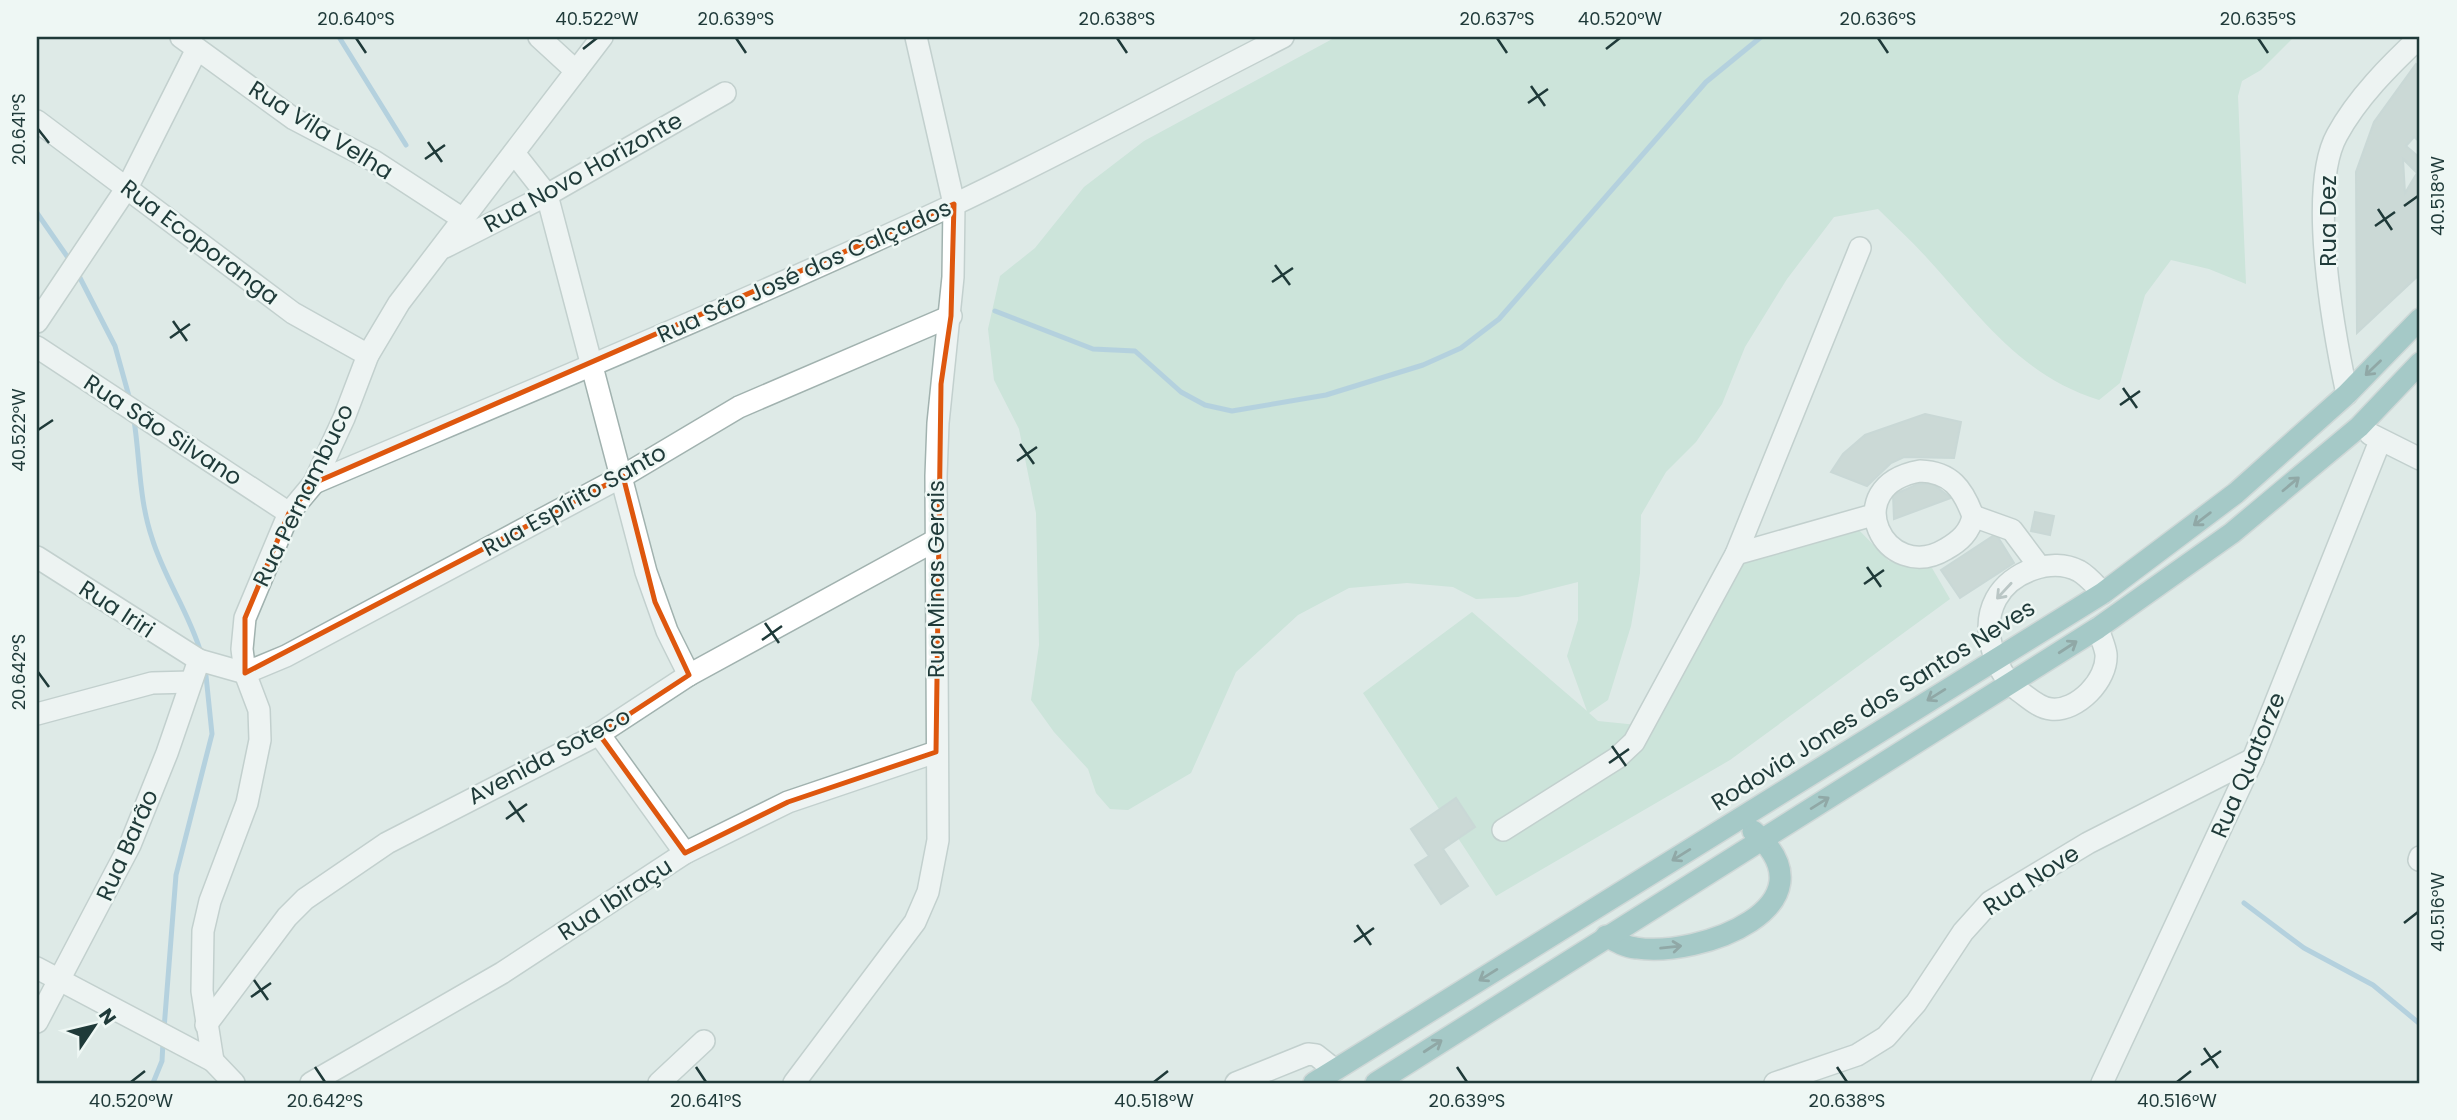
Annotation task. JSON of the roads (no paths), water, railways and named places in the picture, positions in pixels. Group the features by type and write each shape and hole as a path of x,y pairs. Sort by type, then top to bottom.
{"main road":[{"name":"Rodovia Jones dos Santos Neves","path":"1314,1083 2103,593 2236,493 2347,394 2420,319"},
{"path":"1376,1083 2098,628 2232,533 2359,427 2420,363"},
{"path":"1606,936 1635,948 1658,948 1700,942 1749,926 1772,901 1779,885 1777,856 1739,819"}],"street":[{"path":"538,37 576,71"},
{"name":"Rua Pernambuco","path":"213,1061 206,1025 201,956 206,915 247,803 260,740 259,710 246,673 242,649 245,618 289,513 314,483 344,418 368,355 399,303 603,37"},
{"name":"Rua Minas Gerais","path":"794,1083 884,967 923,906 938,840 938,423 951,316 954,204 916,37"},
{"name":"Rua Dez","path":"2347,394 2331,318 2324,220 2327,166 2336,136 2360,101 2420,37"},
{"name":"Rua São José dos Calçados","path":"314,483 954,204 1091,138 1275,39"},
{"path":"37,322 128,186 189,43"},
{"name":"Rua Vila Velha","path":"189,43 295,119 374,162 463,219"},
{"name":"Rua Novo Horizonte","path":"440,250 547,195 725,93"},
{"name":"Rua Ecoporanga","path":"37,121 128,186 293,313 368,355"},
{"path":"514,153 547,195 589,365 623,476 655,602 690,675"},
{"path":"1503,830 1617,758 1634,742 1736,554 1860,248"},
{"name":"Rua Espírito Santo","path":"246,673 286,656 623,476 738,407 951,316"},
{"name":"Rua São Silvano","path":"37,347 289,513"},
{"path":"2359,427 2420,458"},
{"name":"Rua Quatorze","path":"2102,1083 2253,759 2381,440"},
{"path":"1920,471 1942,474 1960,486 1973,516 1971,526 1956,543 1930,557 1919,558 1899,553 1880,533 1873,515 1876,499 1891,481 1920,471"},
{"path":"1736,554 1873,515"},
{"path":"1973,516 2012,530 2039,566"},
{"name":"Avenida Soteco","path":"206,1025 288,917 305,899 387,843 599,734 690,675 936,540"},
{"name":"Rua Iriri","path":"37,557 199,660"},
{"path":"2098,628 2106,654 2098,680 2078,701 2057,710 2045,708 2011,684 1994,659 1991,617 1997,597 2015,580 2039,566 2059,564 2081,572 2103,593"},
{"path":"199,660 246,673"},
{"name":"Rua Barão","path":"37,1022 130,845 199,660"},
{"path":"37,714 152,683 191,682"},
{"path":"599,734 685,853"},
{"name":"Rua Ibiraçu","path":"311,1083 502,973 685,853 788,802 936,751"},
{"name":"Rua Nove","path":"1775,1083 1857,1055 1886,1037 1916,1003 1963,932 1990,902 2088,843 2253,759"},
{"path":"37,968 213,1061 234,1083"},
{"path":"659,1083 704,1041"},
{"path":"1236,1083 1308,1054 1317,1055 1335,1070"}],"waterway":[{"path":"339,37 406,145"},
{"path":"995,311 1093,349 1135,351 1181,392 1205,405 1232,411 1326,395 1423,365 1461,348 1499,319 1706,82 1761,37"},
{"path":"37,213 71,262"},
{"path":"78,274 115,346 130,400"},
{"path":"134,420 148,524 157,553 201,653"},
{"path":"164,1029 176,875 212,734 205,666"},
{"path":"2244,903 2304,948 2373,985 2420,1024"},
{"path":"153,1083 162,1061 163,1042"}]}
